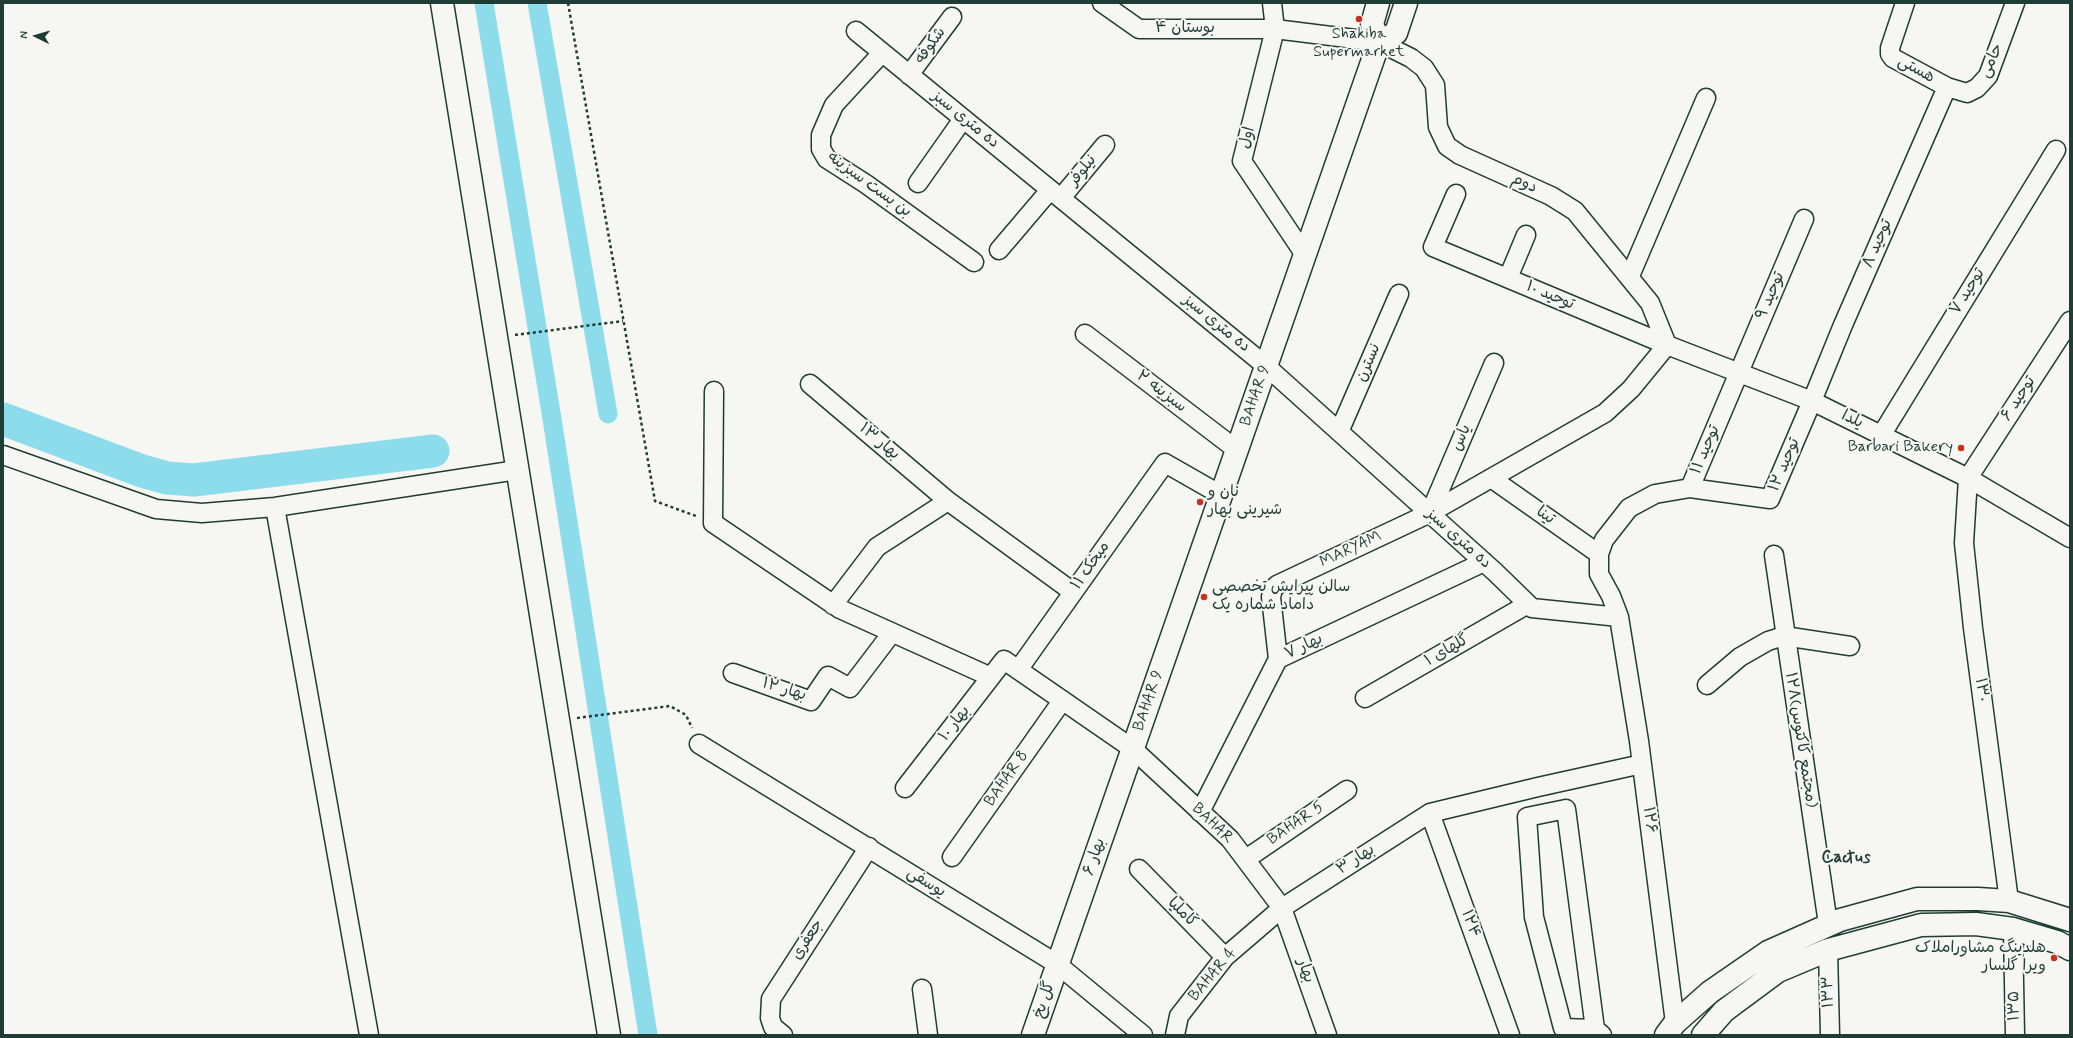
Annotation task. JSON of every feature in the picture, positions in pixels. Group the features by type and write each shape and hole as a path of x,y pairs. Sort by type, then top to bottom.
{"main road":[{"path":"442,3 610,1035"},
{"path":"1378,3 1372,24 1379,42 1396,33 1406,3"},
{"name":"BAHAR 9","path":"1133,749 1379,42"},
{"name":"بهار ۶","path":"1057,964 1133,749"},
{"path":"1670,1029 1710,992 1768,952 1828,924 1917,899 1978,899 2009,901 2070,920"},
{"path":"1703,1035 1724,1011 1778,971 1828,950 1921,926 1976,924 2013,929 2057,942 2070,949"},
{"name":"گل یخ","path":"1033,1035 1057,964"}],"street":[{"name":"بوستان ۴","path":"1102,3 1139,28 1275,29 1379,42"},
{"path":"1272,3 1275,29"},
{"name":"هستی","path":"1905,3 1890,48 1890,54 1893,58 1947,87"},
{"name":"حامی","path":"1947,87 1967,94 1983,83 1994,63 2015,3"},
{"name":"شکوفه","path":"909,75 952,17"},
{"name":"اول","path":"1275,29 1242,161 1305,255"},
{"name":"ده متری سبز","path":"856,32 1266,366 1484,562 1532,608 1619,617"},
{"name":"دوم","path":"1379,42 1412,58 1424,68 1435,85 1438,127 1447,146 1460,155 1551,196 1575,211 1630,276 1650,303 1667,345"},
{"name":"بن بست سبزینه","path":"882,53 834,105 821,135 821,149 827,159 866,184 974,262"},
{"name":"توحید ۸","path":"1812,402 1843,325 1947,87"},
{"path":"1630,276 1706,98"},
{"path":"918,183 963,118"},
{"name":"نیلوفر","path":"999,250 1105,145"},
{"name":"توحید ۷","path":"1882,434 2056,150"},
{"name":"توحید ۱۰","path":"1456,194 1433,247 1667,345"},
{"name":"توحید ۹","path":"1738,372 1804,219"},
{"path":"1508,278 1526,235"},
{"name":"نسترن","path":"1339,432 1399,294"},
{"name":"توحید ۶","path":"1968,478 2070,321"},
{"name":"سبزینه ۲","path":"1085,334 1237,450"},
{"name":"یلدا","path":"1667,345 1812,402 1882,434 1968,478 2070,538"},
{"name":"MARYAM","path":"1278,659 1271,596 1272,589 1276,585 1430,513 1605,413 1631,389 1667,345"},
{"name":"یاس","path":"1430,513 1494,363"},
{"name":"توحید ۱۱","path":"1619,617 1611,596 1599,574 1598,554 1604,540 1629,508 1655,494 1690,488 1738,372"},
{"name":"بهار ۱۳","path":"810,384 948,500 1073,592"},
{"path":"714,391 713,523 833,605 891,634 991,677"},
{"name":"توحید ۱۲","path":"1690,488 1770,499 1812,402"},
{"path":"3,455 156,509 202,513 275,508 518,470"},
{"name":"میخک ۱۱","path":"1011,665 1073,592 1165,463 1221,495"},
{"name":"تینا","path":"1491,478 1598,554"},
{"name":"۱۳۰","path":"1968,478 1964,543 1973,628 2009,901"},
{"path":"833,605 877,547 948,500"},
{"path":"275,508 368,1035"},
{"name":"۱۲۸(مجتمع کاکتوس)","path":"1774,555 1784,636 1828,924"},
{"name":"بهار ۷","path":"1200,812 1278,659 1484,562"},
{"name":"گلهای ۱","path":"1365,698 1528,604"},
{"name":"۱۲۶","path":"1619,617 1642,764 1670,1029"},
{"name":"بهار ۱۲","path":"732,673 811,701 828,676 850,688 891,634"},
{"path":"1707,685 1740,657 1768,641 1784,636 1850,646"},
{"name":"BAHAR","path":"1011,665 1133,749 1230,839 1282,908"},
{"name":"بهار ۱۰","path":"905,788 991,677 1011,665"},
{"name":"BAHAR 8","path":"952,857 1062,701"},
{"name":"یوسفی","path":"699,744 869,847 1057,964 1143,1035"},
{"name":"بهار ۳","path":"1282,908 1430,813 1642,764"},
{"name":"BAHAR 5","path":"1246,859 1347,790"},
{"path":"1566,809 1598,1032 1563,1028 1534,917 1527,817 1566,809"},
{"name":"۱۲۴","path":"1430,813 1510,1035"},
{"name":"جعفری","path":"783,1035 773,1027 770,1018 771,999 869,847"},
{"name":"کاملیا","path":"1139,869 1225,956"},
{"name":"BAHAR 4","path":"1175,1035 1179,1016 1225,956 1282,908"},
{"name":"بهار","path":"1282,908 1327,1035"},
{"name":"۱۳۵","path":"2013,929 2016,1035"},
{"name":"۱۳۳","path":"1828,950 1830,1035"},
{"path":"922,989 928,1035"}],"path":[{"path":"568,3 654,501 713,523"},
{"path":"518,334 623,321"},
{"path":"578,717 670,706 686,715 699,744"}],"waterway":[{"path":"484,3 552,419 648,1035"},
{"path":"537,3 608,414"},
{"path":"3,419 142,471 167,478 194,480 433,451"}],"place":[{"name":"Shakiba Supermarket","path":"1359,19"},
{"name":"Barbari Bakery","path":"1961,448"},
{"name":"نان و شیرینی بهار","path":"1200,502"},
{"name":"سالن پیرایش تخصصی داماد شماره یک","path":"1204,597"},
{"name":"هلدینگ مشاوراملاک ویرا گلسار","path":"2054,958"}],"district":[{"name":"Cactus","path":"1846,858"}]}
